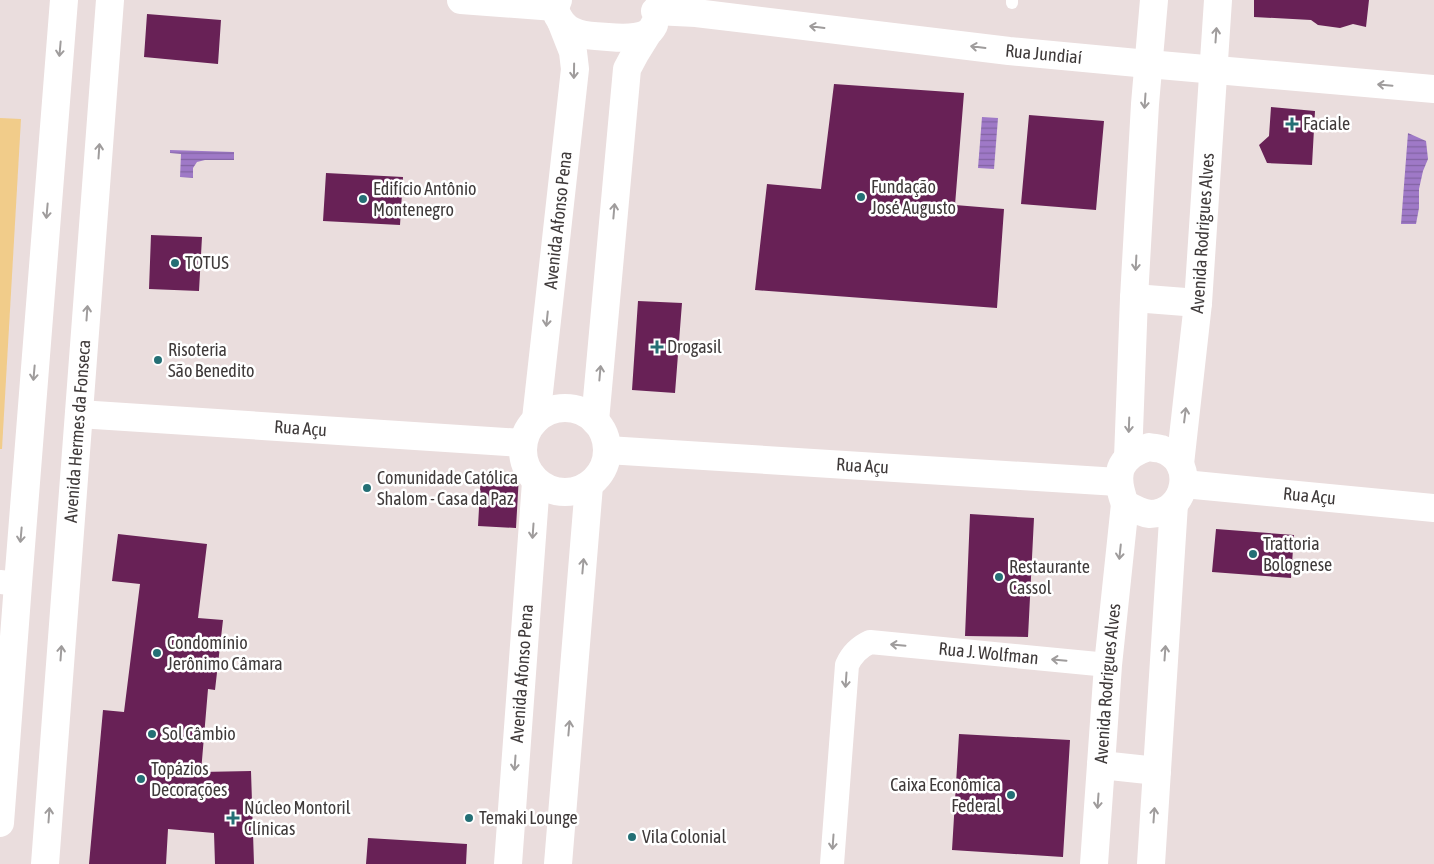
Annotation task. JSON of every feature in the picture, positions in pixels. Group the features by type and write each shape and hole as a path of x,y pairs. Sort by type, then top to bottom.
{"main road":[{"path":"0,823 9,583 64,0"},
{"name":"Avenida Hermes da Fonseca","path":"45,864 110,0"},
{"path":"461,0 558,10"},
{"name":"Avenida Rodrigues Alves","path":"1094,864 1108,665 1124,481 1144,114 1154,0"},
{"name":"Avenida Rodrigues Alves","path":"1150,864 1179,484 1198,303 1218,0"},
{"name":"Rua Jundiaí","path":"558,10 573,32 589,36 620,38 638,36 651,15 696,13 1009,51 1434,89"},
{"name":"Avenida Afonso Pena","path":"536,419 575,69 572,52 558,10"},
{"path":"595,421 627,70 651,15"},
{"path":"1134,298 1198,303"},
{"path":"562,408 576,409 595,421 605,436 607,450 605,463 599,475 589,485 577,491 563,493 548,490 536,482 527,471 522,458 522,444 527,430 536,419 548,411 562,408"},
{"name":"Rua Açu","path":"79,414 522,444"},
{"path":"1149,447 1161,449 1172,454 1179,484 1163,511 1150,514 1137,510 1124,481 1138,451 1149,447"},
{"name":"Rua Açu","path":"607,450 1124,481"},
{"name":"Avenida Afonso Pena","path":"508,864 536,482"},
{"name":"Rua Açu","path":"1179,484 1434,508"},
{"path":"558,864 589,485"},
{"path":"1101,765 1157,771"}],"street":[{"name":"Rua J. Wolfman","path":"832,864 847,665 850,658 862,646 870,642 1108,665"}],"shaded area":[{"path":"982,117 998,118 994,169 978,168"},
{"path":"0,118 21,119 2,449 0,449"},
{"path":"1408,133 1426,141 1428,159 1419,189 1419,208 1416,224 1401,224"},
{"path":"170,150 234,152 234,160 205,160 197,162 193,168 193,178 180,177 181,154 170,153"}],"building":[{"path":"1254,0 1369,0 1366,27 1353,24 1340,28 1318,25 1311,20 1254,17"},
{"path":"147,14 221,20 218,64 144,57"},
{"name":"Fundação José Augusto","path":"834,84 964,93 955,205 1004,209 997,308 755,290 767,184 821,189"},
{"name":"Faciale","path":"1271,107 1315,111 1312,165 1267,163 1259,145 1269,136"},
{"path":"1029,115 1104,121 1096,210 1021,204"},
{"name":"Edifício Antônio Montenegro","path":"326,173 403,177 400,225 323,221"},
{"name":"TOTUS","path":"151,235 202,237 199,291 149,289"},
{"name":"Drogasil","path":"638,301 682,303 675,393 632,390"},
{"path":"481,473 519,475 516,528 478,526"},
{"name":"Restaurante Cassol","path":"970,514 1034,518 1028,637 965,636"},
{"name":"Trattoria Bolognese","path":"1216,529 1294,535 1291,578 1212,572"},
{"path":"118,534 207,544 198,618 223,620 215,690 208,689 201,772 251,771 254,864 215,864 214,833 168,829 166,864 89,864 103,710 124,712 140,584 112,581"},
{"name":"Caixa Econômica Federal","path":"959,734 1070,740 1063,857 952,850"},
{"path":"368,838 467,844 466,864 366,864"}],"place":[{"name":"Faciale","path":"1292,124"},
{"name":"Fundação José Augusto","path":"861,197"},
{"name":"Edifício Antônio Montenegro","path":"363,199"},
{"name":"TOTUS","path":"175,263"},
{"name":"Drogasil","path":"657,347"},
{"name":"Risoteria São Benedito","path":"158,360"},
{"name":"Comunidade Católica Shalom - Casa da Paz","path":"367,488"},
{"name":"Trattoria Bolognese","path":"1253,554"},
{"name":"Restaurante Cassol","path":"999,577"},
{"name":"Condomínio Jerônimo Câmara","path":"157,653"},
{"name":"Sol Câmbio","path":"152,734"},
{"name":"Topázios Decorações","path":"141,779"},
{"name":"Caixa Econômica Federal","path":"1011,795"},
{"name":"Núcleo Montoril Clínicas","path":"233,818"},
{"name":"Temaki Lounge","path":"469,818"},
{"name":"Vila Colonial","path":"632,837"}]}
